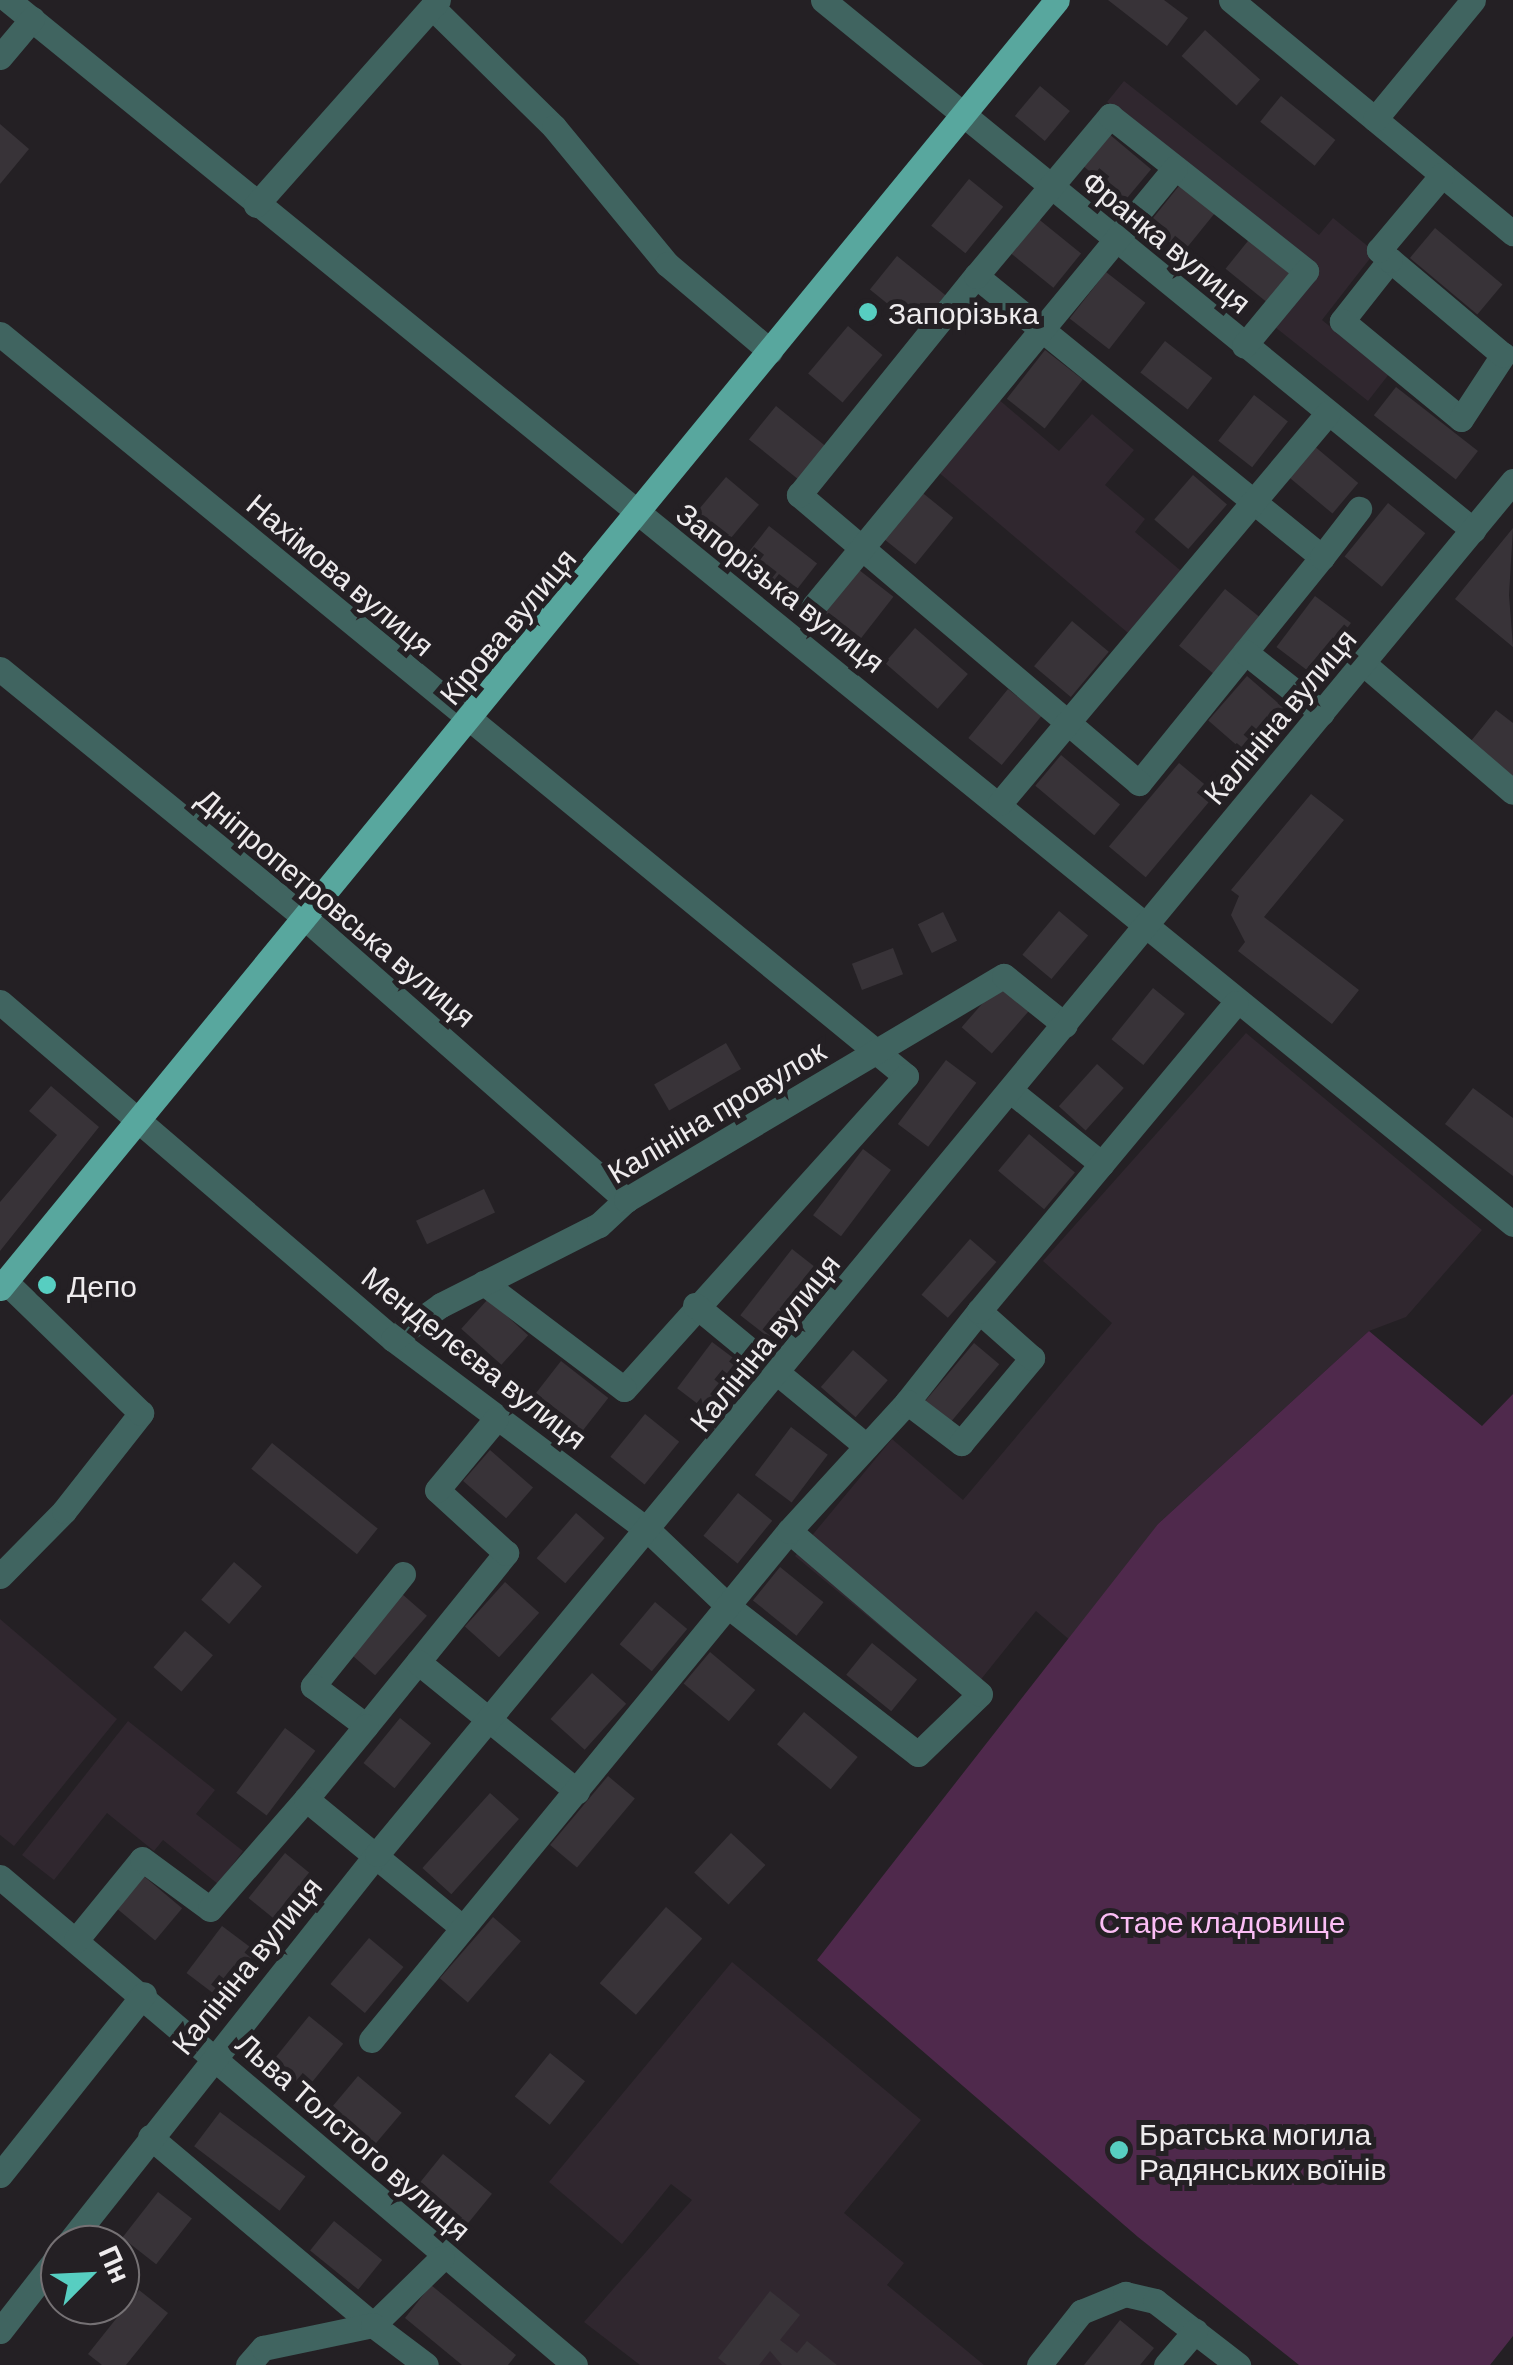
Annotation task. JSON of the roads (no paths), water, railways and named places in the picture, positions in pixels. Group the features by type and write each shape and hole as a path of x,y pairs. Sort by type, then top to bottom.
{"main road":[{"name":"Кірова вулиця","path":"3,1285 144,1120 304,917 640,516 1057,0"}],"street":[{"name":"Запорізька вулиця","path":"8,0 640,516 1150,923 1236,1003 1513,1224"},
{"name":"Франка вулиця","path":"822,0 1473,530"},
{"path":"1230,0 1513,233"},
{"path":"1375,119 1474,0"},
{"path":"256,205 435,4 554,128 667,264 770,351"},
{"path":"0,57 32,19"},
{"path":"1244,346 1306,271 1110,116 799,495 1139,783 1359,509"},
{"path":"812,607 1175,168"},
{"path":"1390,260 1342,321 1461,419 1503,355 1379,250 1442,175"},
{"path":"976,276 1322,558"},
{"name":"Нахімова вулиця","path":"0,334 873,1054 906,1076 695,1304"},
{"path":"1000,803 1328,414"},
{"name":"Калініна вулиця","path":"82,2225 377,1854 650,1532 1513,481"},
{"path":"1245,652 1322,714"},
{"path":"1364,664 1513,792"},
{"name":"Дніпропетровська вулиця","path":"0,669 304,917 626,1200"},
{"name":"Калініна провулок","path":"393,1339 484,1283 599,1225 626,1200 1004,976 1065,1025"},
{"name":"Менделєєва вулиця","path":"0,1002 144,1120 393,1339 650,1532 729,1607 918,1754 980,1694 789,1531"},
{"path":"371,2040 789,1531 907,1402 1236,1003"},
{"path":"1012,1092 1102,1164"},
{"path":"484,1283 624,1389 695,1304 782,1371 866,1446"},
{"path":"2,1570 64,1511 141,1413 3,1285"},
{"path":"907,1402 961,1444 1032,1358 980,1311"},
{"path":"76,1940 142,1858 210,1909 306,1799 506,1553 436,1490 496,1419"},
{"path":"366,1726 313,1686 403,1574"},
{"path":"418,1662 492,1718 577,1791"},
{"path":"306,1799 464,1928"},
{"name":"Льва Толстого вулиця","path":"0,1877 144,1994 442,2258 575,2365"},
{"path":"0,2176 144,1994"},
{"path":"150,2137 426,2365"},
{"path":"256,2356 374,2324 442,2258"},
{"path":"0,2331 40,2280"},
{"path":"1039,2365 1081,2312 1125,2294 1155,2300 1238,2365"},
{"path":"1166,2365 1196,2331"}],"place":[{"name":"Запорізька","path":"868,312"},
{"name":"Депо","path":"47,1285"},
{"name":"Братська могила Радянських воїнів","path":"1119,2150"}],"park label":[{"name":"Старе кладовище","path":"1222,1921"}]}
